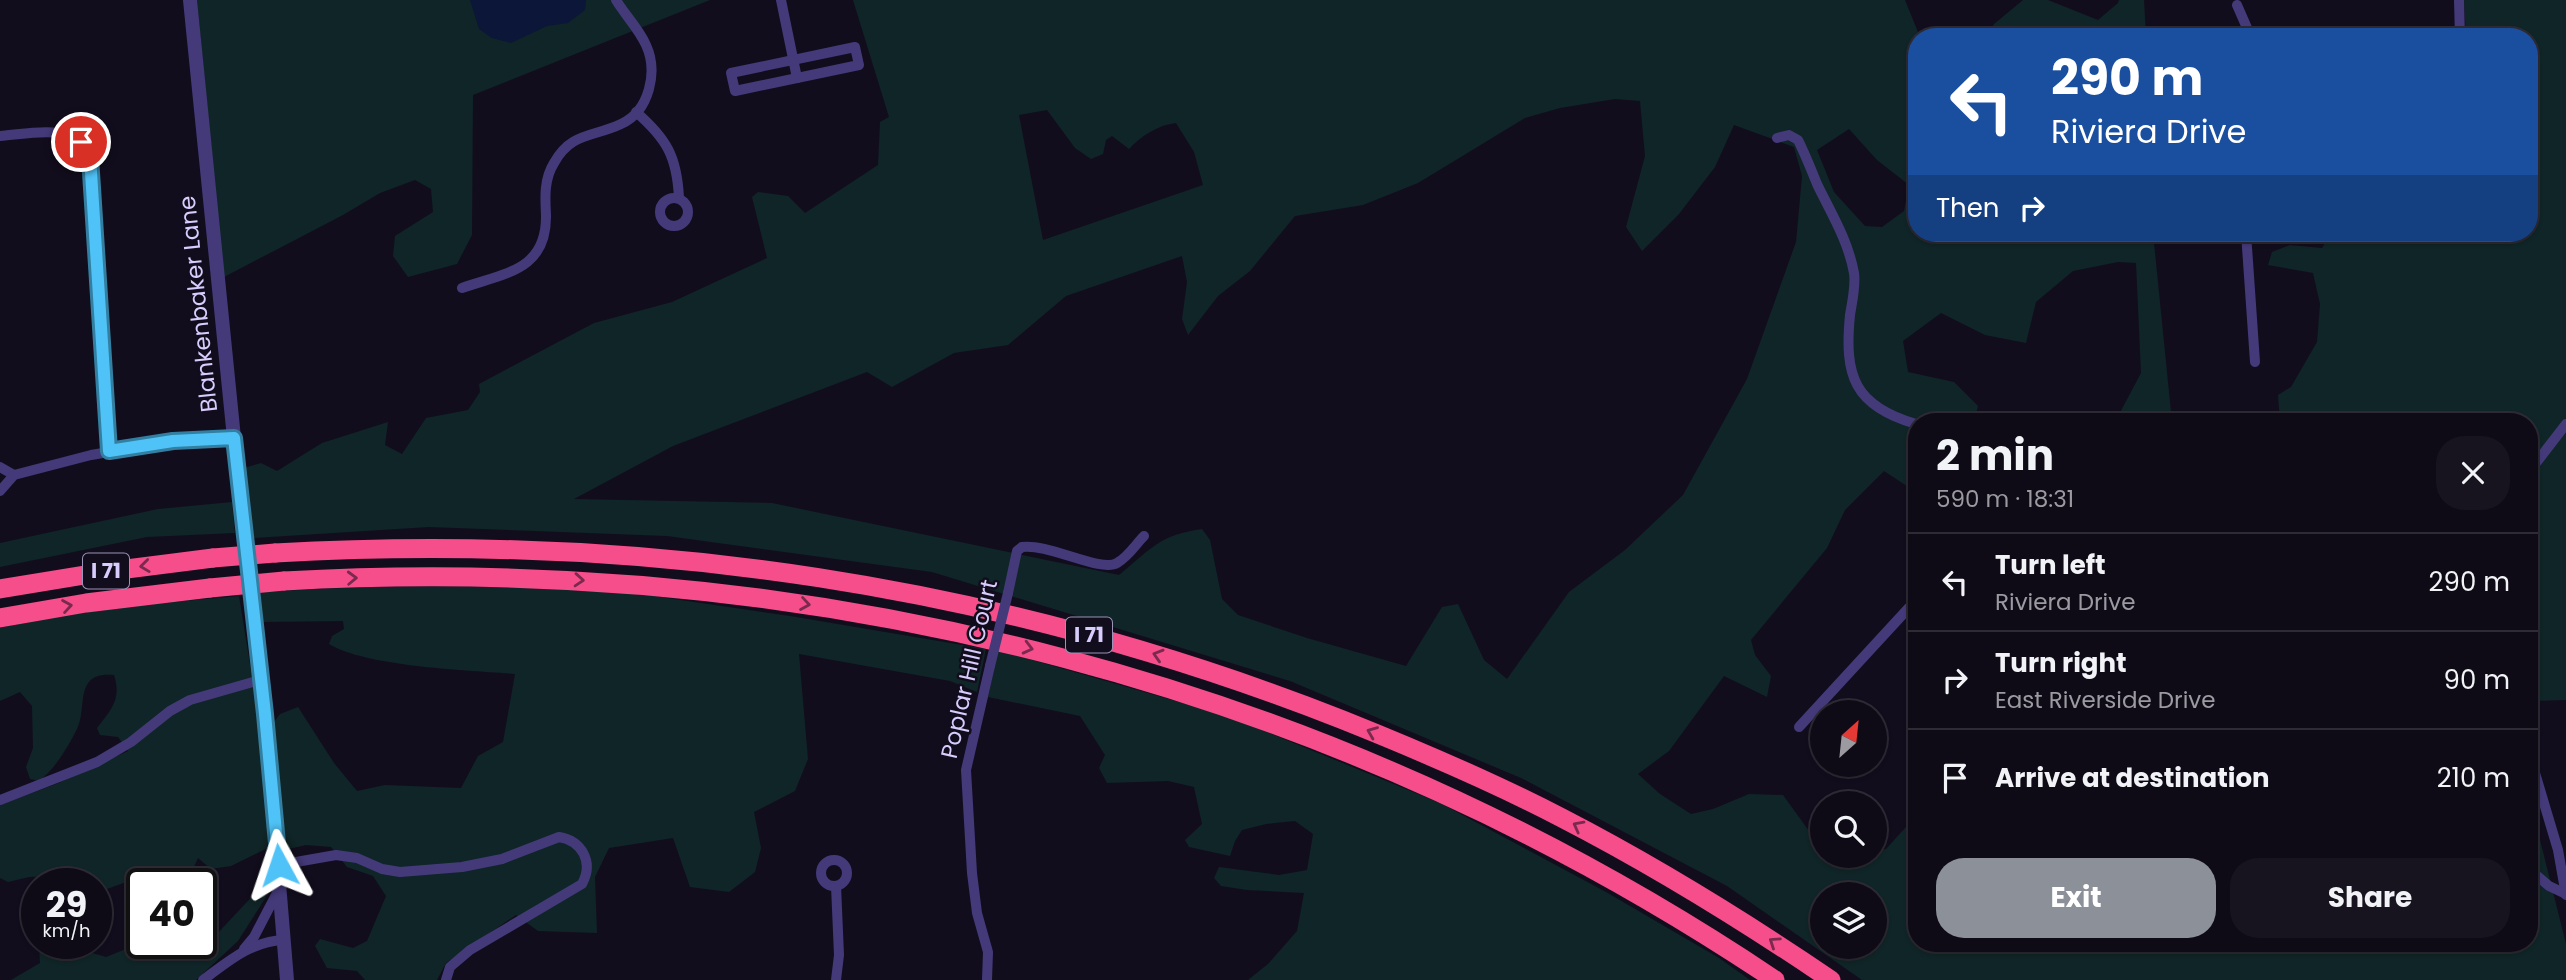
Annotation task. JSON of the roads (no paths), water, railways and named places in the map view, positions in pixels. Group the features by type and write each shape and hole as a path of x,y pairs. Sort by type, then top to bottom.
{"highway":[{"name":"I 71","path":"0,589 213,558 356,548 465,547 573,551 702,561 852,582 943,599 1107,639 1215,673 1449,764 1505,789 1628,853 1760,932 1831,980"},
{"name":"I 71","path":"0,618 111,599 210,588 346,578 470,576 572,579 699,590 805,603 950,630 1098,666 1250,715 1355,755 1449,796 1611,879 1775,980"}],"street":[{"name":"Blankenbaker Lane","path":"190,0 279,865 287,980"},
{"path":"462,288 514,272 532,259 542,244 545,229 548,175 561,152 580,137 621,124 643,103 651,82 650,56 642,37 616,0"},
{"path":"781,0 797,78"},
{"path":"2459,0 2460,28"},
{"path":"2237,5 2246,28"},
{"path":"855,47 859,65 797,78 735,91 731,74 855,47"},
{"path":"636,112 655,129 671,153 676,167 679,198"},
{"path":"0,136 66,133 81,142 90,157 109,451"},
{"path":"1777,138 1789,135 1798,140 1849,252 1855,276 1849,357 1854,383 1878,407 1908,420"},
{"path":"2247,242 2255,362"},
{"path":"2538,460 2566,424"},
{"path":"0,491 14,475 109,451 173,441 234,438"},
{"path":"0,467 14,475"},
{"name":"Poplar Hill Court","path":"987,980 988,952 977,913 972,873 966,770 1017,551 1022,547 1042,547 1107,566 1120,561 1144,536"},
{"path":"1799,727 1908,609"},
{"path":"0,800 97,762 190,700 260,680"},
{"path":"2538,783 2558,850 2566,894"},
{"path":"279,865 337,855 357,858 382,869 400,872 462,867 502,859 559,837 580,848 587,862 582,884 470,950 450,967 446,980"},
{"path":"2538,877 2549,886 2566,894"},
{"path":"836,886 839,958 836,980"},
{"path":"203,980 242,951 254,937 280,887"},
{"path":"242,951 269,941 283,940"}],"water":[{"path":"470,0 586,0 585,10 568,23 547,26 511,43 492,38 479,29"}]}
